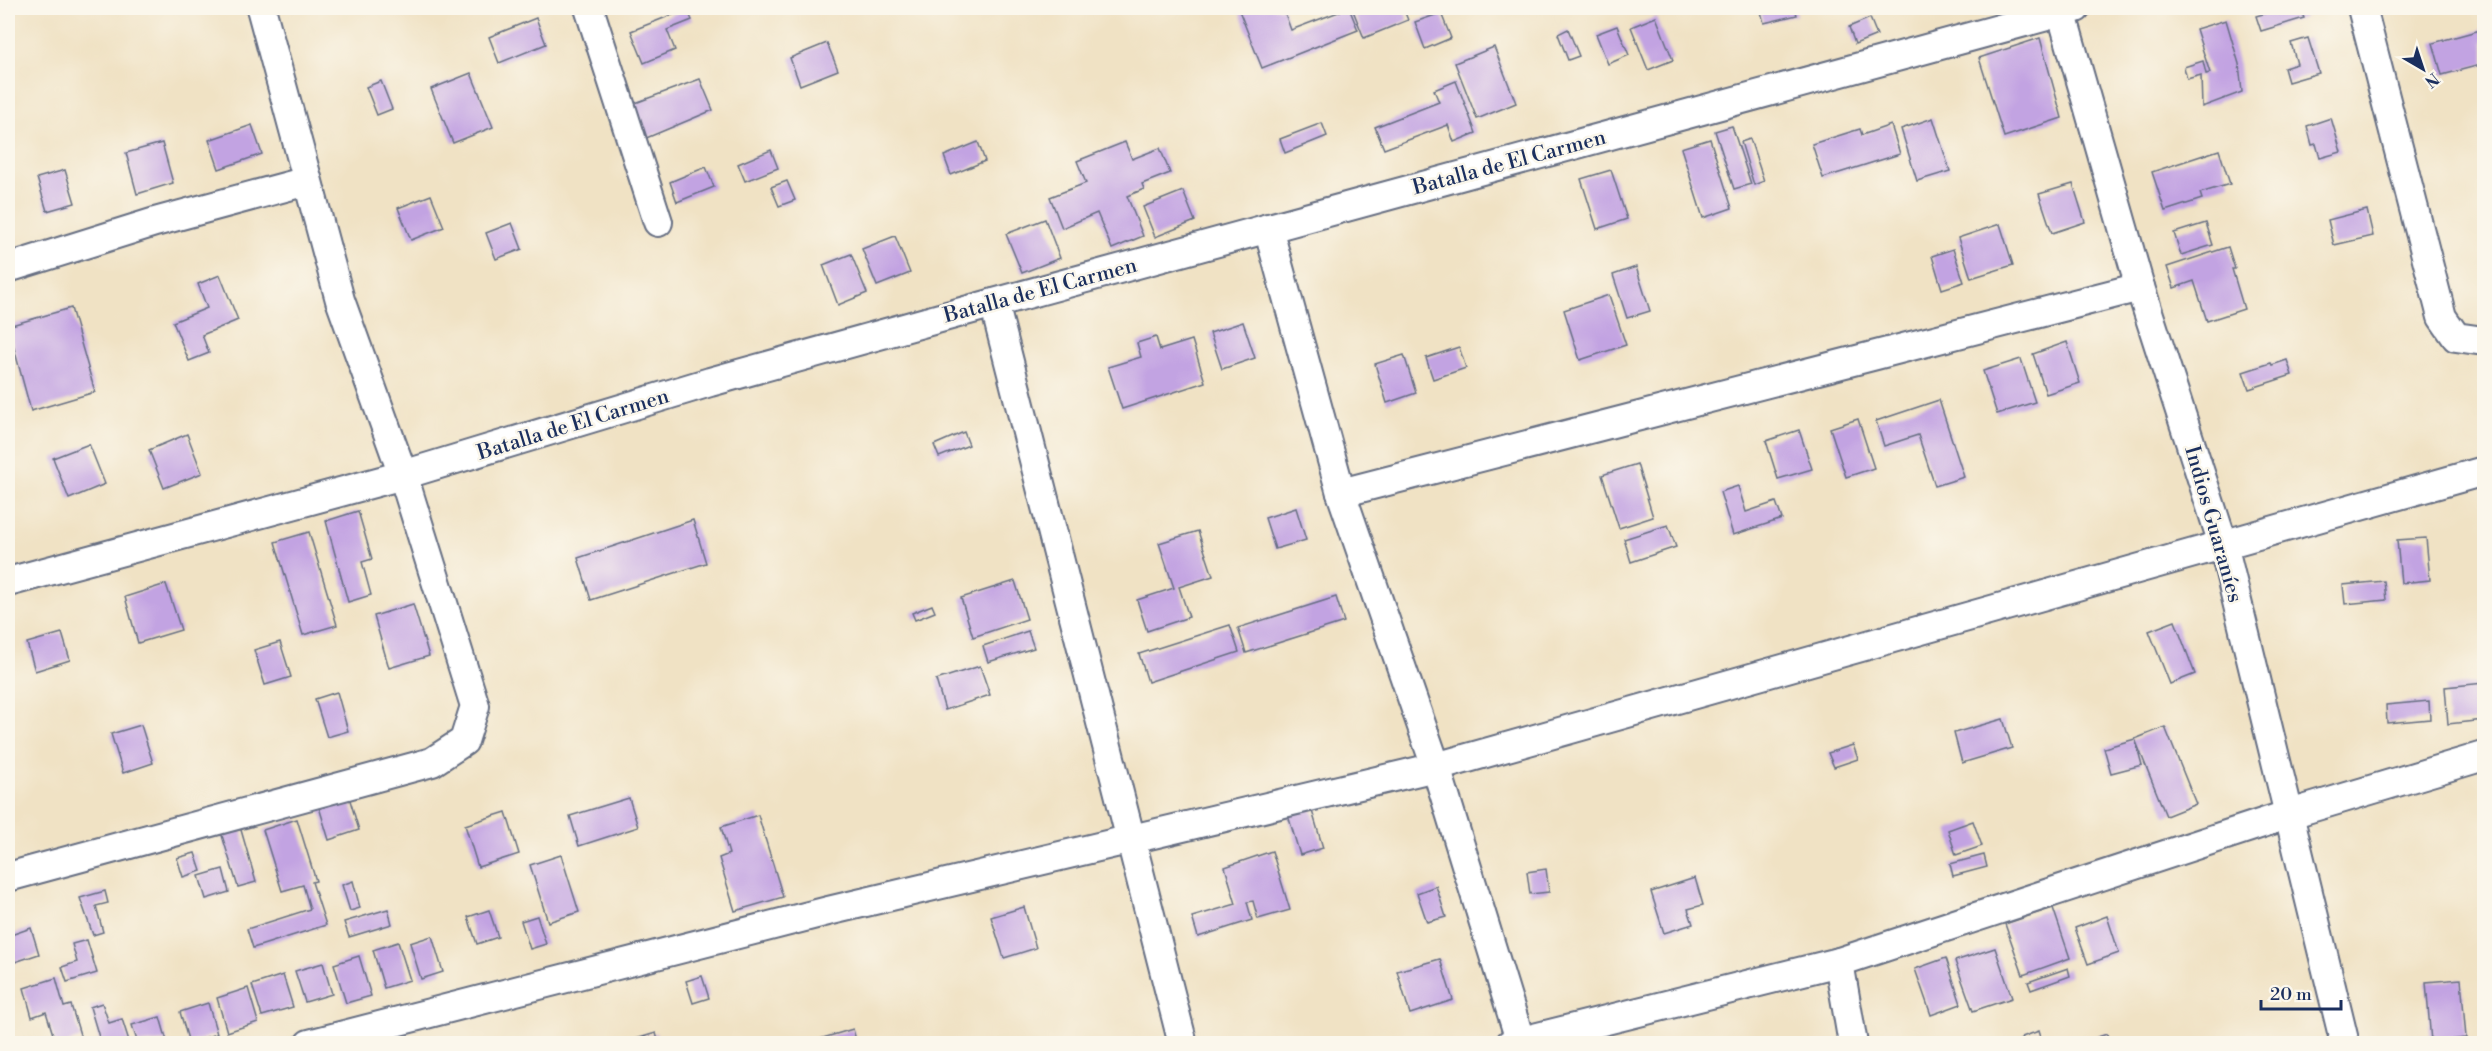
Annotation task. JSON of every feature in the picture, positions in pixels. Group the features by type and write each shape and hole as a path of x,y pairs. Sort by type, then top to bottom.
{"street":[{"path":"8,877 432,762 464,741 475,706 403,475 340,300 261,8"},
{"path":"588,8 658,222"},
{"path":"2362,8 2442,317 2456,337 2484,340"},
{"name":"Batalla de El Carmen","path":"8,582 403,475 710,382 994,303 2069,9"},
{"name":"Indios Guaraníes","path":"2069,9 2140,287 2223,544 2345,1044"},
{"path":"8,268 155,222 307,181"},
{"path":"1268,228 1341,493 1436,767 1515,1042 1839,962 2290,814 2484,756"},
{"path":"1341,493 2140,287"},
{"path":"994,303 1183,1044"},
{"path":"309,1044 828,911 1436,767 2484,471"},
{"path":"1839,962 1853,1044"}],"building":[{"path":"1238,8 1283,8 1291,30 1349,8 1358,30 1262,68"},
{"path":"1352,8 1403,8 1408,20 1364,38"},
{"path":"1760,8 1795,8 1797,15 1764,23"},
{"path":"2284,8 2300,8 2304,18 2261,31 2256,16"},
{"path":"687,9 692,20 667,30 675,50 644,63 631,31"},
{"path":"1441,13 1451,38 1425,49 1415,22"},
{"path":"1656,17 1673,60 1648,70 1631,27"},
{"path":"536,18 546,44 499,63 489,37"},
{"path":"1870,18 1877,35 1855,44 1849,27"},
{"path":"2226,20 2239,64 2242,92 2202,107 2201,75 2187,79 2184,67 2203,61 2206,74 2210,73 2196,29"},
{"path":"1617,26 1629,55 1608,64 1596,34"},
{"path":"1568,29 1579,56 1568,60 1558,34"},
{"path":"2484,29 2484,64 2442,75 2433,43"},
{"path":"2040,38 2062,118 2004,137 1979,58"},
{"path":"2308,38 2319,73 2288,82 2284,68 2297,64 2291,43"},
{"path":"827,43 838,70 800,85 790,58"},
{"path":"1494,47 1516,103 1477,119 1455,63"},
{"path":"471,73 493,127 453,143 431,89"},
{"path":"700,79 713,110 644,139 630,105"},
{"path":"381,81 392,109 377,115 366,87"},
{"path":"1456,81 1476,133 1454,142 1448,125 1384,149 1375,127 1439,102 1434,90"},
{"path":"1933,118 1950,171 1917,181 1901,129"},
{"path":"2331,118 2341,152 2320,158 2316,144 2312,145 2307,126"},
{"path":"1322,123 1327,136 1285,153 1280,139"},
{"path":"252,125 262,154 219,169 209,140"},
{"path":"1891,125 1900,154 1823,178 1812,144 1860,129 1862,135"},
{"path":"1732,126 1751,184 1734,189 1715,131"},
{"path":"1710,139 1732,208 1703,218 1681,148"},
{"path":"1750,139 1764,181 1754,185 1741,142"},
{"path":"978,142 985,161 951,175 944,156"},
{"path":"1125,142 1132,159 1160,148 1170,173 1142,184 1144,189 1127,196 1143,236 1112,249 1097,213 1062,228 1050,197 1086,183 1077,161"},
{"path":"162,143 173,183 137,194 126,153"},
{"path":"771,150 778,168 745,181 738,164"},
{"path":"2219,150 2230,184 2200,193 2202,199 2165,211 2152,172"},
{"path":"706,167 714,187 677,202 670,182"},
{"path":"65,170 75,203 47,211 37,178"},
{"path":"1611,170 1627,219 1597,229 1581,179"},
{"path":"787,181 795,200 779,206 771,187"},
{"path":"2073,184 2085,222 2052,233 2039,194"},
{"path":"1183,191 1195,221 1155,237 1143,207"},
{"path":"431,195 444,227 411,240 398,208"},
{"path":"2367,210 2373,236 2334,245 2328,220"},
{"path":"1045,219 1060,258 1022,273 1006,234"},
{"path":"512,223 522,249 496,259 486,233"},
{"path":"2206,223 2213,245 2181,255 2174,233"},
{"path":"2000,224 2013,265 1971,278 1958,238"},
{"path":"895,236 910,273 877,286 862,249"},
{"path":"2228,247 2244,309 2207,321 2194,281 2174,288 2167,267"},
{"path":"1953,249 1964,282 1942,289 1932,256"},
{"path":"851,254 867,293 838,305 823,265"},
{"path":"1636,267 1650,311 1627,318 1613,275"},
{"path":"220,275 238,320 202,335 209,353 189,361 173,322 207,308 198,284"},
{"path":"1609,295 1626,345 1580,360 1564,310"},
{"path":"71,308 95,392 31,411 8,326"},
{"path":"1243,322 1255,358 1222,369 1210,333"},
{"path":"1156,337 1160,350 1192,340 1205,382 1122,409 1108,367 1141,357 1137,343"},
{"path":"2067,342 2080,383 2046,394 2033,354"},
{"path":"1459,347 1466,368 1433,379 1426,358"},
{"path":"1404,355 1416,393 1387,403 1375,364"},
{"path":"2021,359 2035,402 1997,414 1983,371"},
{"path":"2287,360 2292,375 2249,389 2243,372"},
{"path":"1939,400 1964,477 1935,486 1918,435 1884,446 1876,421"},
{"path":"1858,419 1874,468 1846,477 1830,428"},
{"path":"1799,430 1812,469 1778,479 1766,441"},
{"path":"964,432 969,445 939,457 934,445"},
{"path":"187,434 202,473 164,488 149,450"},
{"path":"89,444 105,484 69,499 53,458"},
{"path":"1637,464 1653,517 1619,528 1602,475"},
{"path":"1738,486 1746,512 1776,502 1782,519 1733,535 1720,492"},
{"path":"1296,508 1306,540 1275,549 1265,518"},
{"path":"358,511 372,559 362,562 371,595 348,602 326,521"},
{"path":"693,520 706,563 591,600 578,558"},
{"path":"1668,525 1676,547 1631,562 1624,539"},
{"path":"1198,531 1213,576 1179,587 1189,617 1147,631 1137,600 1174,588 1159,543"},
{"path":"309,532 337,625 303,635 275,542"},
{"path":"2426,538 2430,580 2401,583 2397,540"},
{"path":"1015,581 1027,619 973,637 961,598"},
{"path":"2384,581 2386,600 2345,604 2343,585"},
{"path":"166,584 181,630 138,643 125,597"},
{"path":"1336,597 1344,622 1246,653 1238,628"},
{"path":"413,604 429,656 389,668 374,616"},
{"path":"932,605 935,612 915,620 912,613"},
{"path":"2175,621 2195,674 2170,684 2149,631"},
{"path":"1230,625 1239,652 1148,682 1139,654"},
{"path":"1028,631 1034,648 988,662 983,646"},
{"path":"62,633 70,660 35,671 27,643"},
{"path":"280,642 291,677 265,685 254,650"},
{"path":"980,666 990,695 945,710 936,680"},
{"path":"2484,683 2484,720 2448,724 2445,687"},
{"path":"337,692 348,731 327,737 315,699"},
{"path":"2429,701 2430,719 2387,723 2386,705"},
{"path":"2003,719 2012,748 1962,763 1954,733"},
{"path":"141,725 153,763 123,773 111,734"},
{"path":"2165,727 2196,804 2166,816 2135,739"},
{"path":"2135,739 2142,765 2111,773 2104,748"},
{"path":"1853,745 1858,759 1834,767 1828,753"},
{"path":"349,797 359,830 329,840 319,807"},
{"path":"629,798 638,827 579,846 570,816"},
{"path":"1310,804 1323,848 1300,855 1287,812"},
{"path":"506,812 519,854 478,867 465,825"},
{"path":"758,815 783,897 735,911 719,858 729,854 721,827"},
{"path":"297,819 316,881 312,882 326,925 253,948 247,929 310,909 303,885 282,891 263,830"},
{"path":"1973,821 1982,846 1956,855 1948,830"},
{"path":"239,823 256,882 238,887 220,829"},
{"path":"1272,851 1290,910 1258,919 1253,901 1247,902 1252,920 1198,937 1192,917 1236,904 1225,867"},
{"path":"195,853 201,871 183,877 177,858"},
{"path":"561,855 579,912 548,922 530,865"},
{"path":"1984,855 1987,867 1953,876 1950,864"},
{"path":"223,869 229,892 206,899 199,876"},
{"path":"1546,869 1549,892 1530,894 1527,872"},
{"path":"1695,878 1703,905 1688,909 1693,924 1664,933 1651,892"},
{"path":"353,881 360,908 350,911 342,885"},
{"path":"1436,886 1446,917 1427,922 1417,893"},
{"path":"105,891 108,903 96,906 103,932 93,935 80,898"},
{"path":"1024,907 1036,948 1004,958 991,917"},
{"path":"2053,908 2070,958 2023,975 2005,924"},
{"path":"388,909 392,924 349,937 344,922"},
{"path":"489,910 498,937 477,944 468,917"},
{"path":"537,916 546,944 530,949 521,921"},
{"path":"2107,916 2119,953 2088,964 2075,928"},
{"path":"31,928 39,954 15,962 8,936"},
{"path":"432,936 443,972 421,979 410,943"},
{"path":"87,940 97,973 67,982 62,967 77,962 72,944"},
{"path":"398,942 410,980 384,988 373,950"},
{"path":"1995,948 2012,998 1973,1011 1955,961"},
{"path":"359,956 371,996 346,1003 334,964"},
{"path":"1946,958 1961,1004 1931,1015 1915,969"},
{"path":"1440,959 1453,1000 1410,1014 1397,971"},
{"path":"323,963 332,994 305,1002 295,971"},
{"path":"2068,968 2070,976 2031,990 2028,982"},
{"path":"283,975 293,1007 262,1016 252,985"},
{"path":"702,976 709,998 693,1003 686,981"},
{"path":"56,978 64,1007 71,1005 81,1038 63,1044 56,1044 46,1012 32,1017 24,988"},
{"path":"2461,979 2466,1038 2431,1042 2426,982"},
{"path":"248,988 258,1022 227,1032 217,998"},
{"path":"102,1003 109,1023 122,1019 130,1044 101,1044 90,1007"},
{"path":"208,1003 217,1034 189,1043 180,1012"},
{"path":"160,1017 167,1041 138,1044 132,1025"},
{"path":"853,1029 857,1044 806,1044 806,1043"},
{"path":"2039,1031 2043,1044 2010,1044 2023,1039 2022,1037"},
{"path":"656,1033 659,1044 622,1044 622,1043"},
{"path":"2107,1034 2111,1044 2088,1044 2086,1041"}]}
